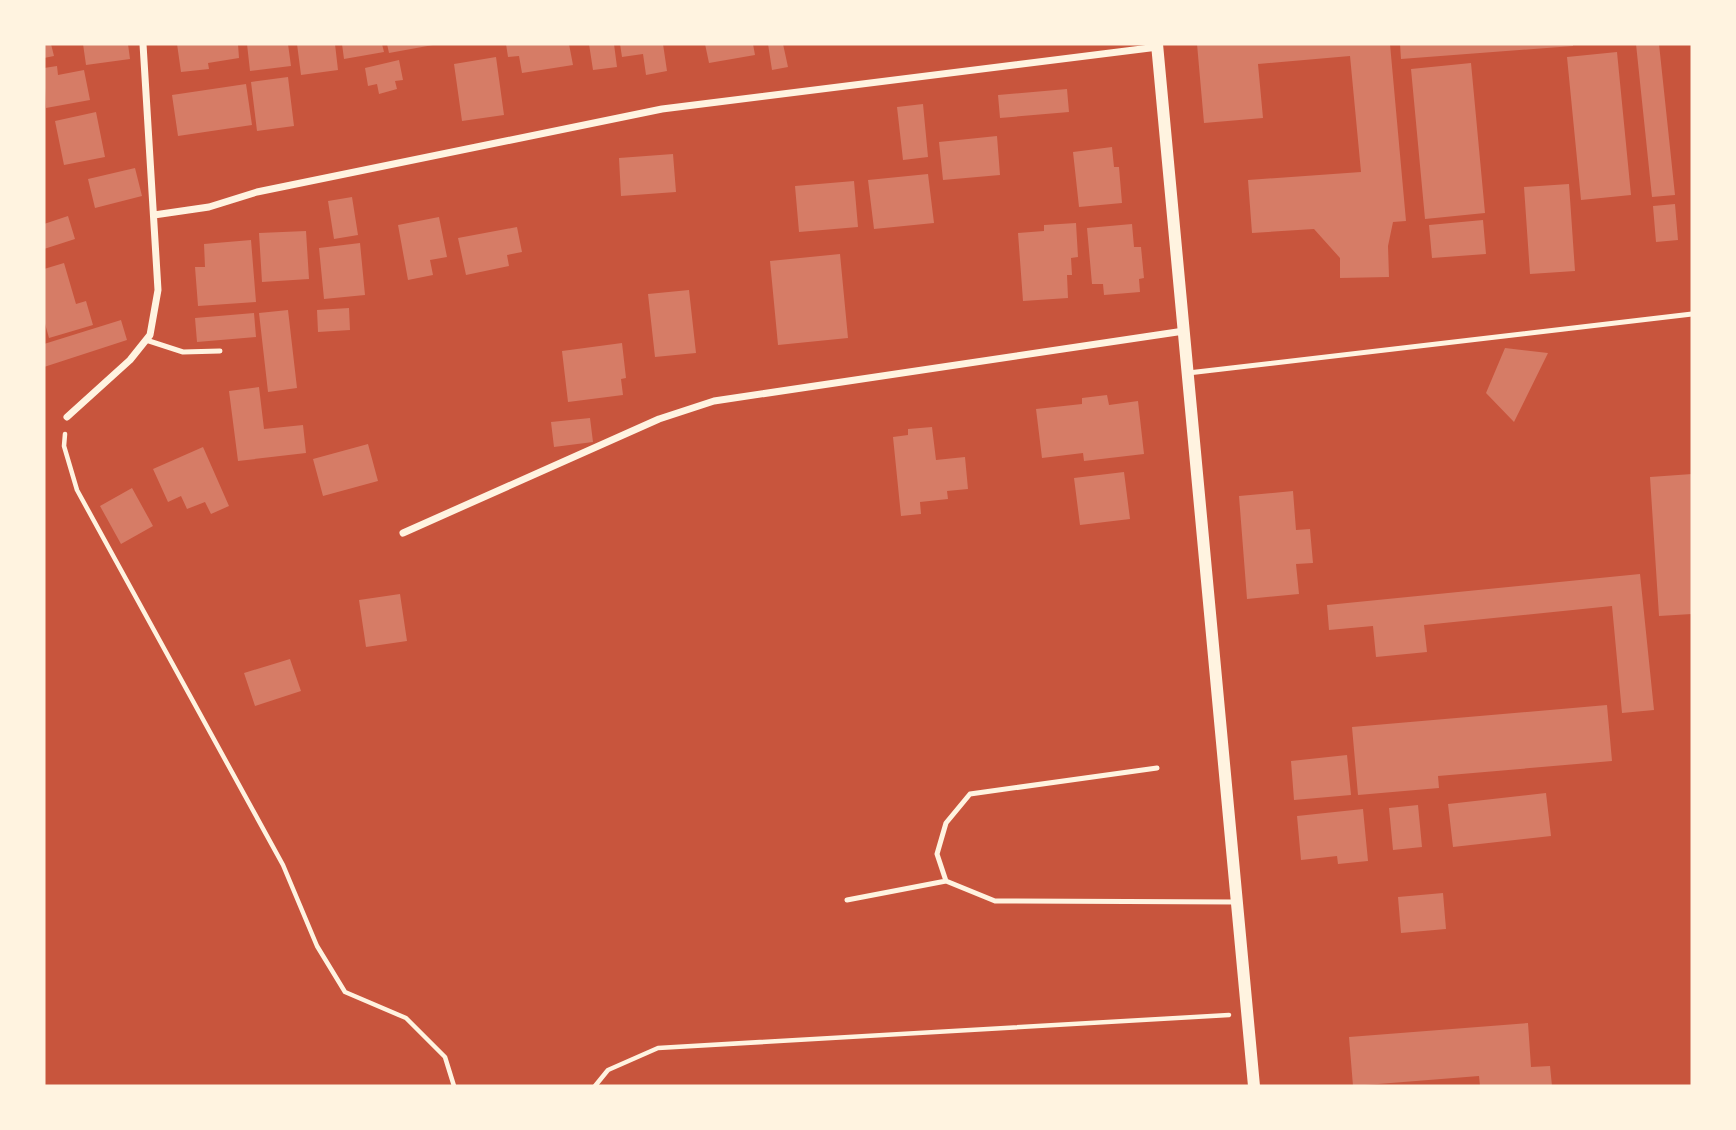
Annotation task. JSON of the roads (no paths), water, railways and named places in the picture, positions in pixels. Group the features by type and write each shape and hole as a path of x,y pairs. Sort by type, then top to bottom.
{"street":[{"path":"67,417 130,360 150,335 158,290 143,44"},
{"path":"153,215 209,207 257,192 662,108 1158,45 1254,1086"},
{"path":"402,533 659,419 714,401 1184,331"}],"lane":[{"path":"1187,373 1692,314"},
{"path":"146,340 183,352 220,351"},
{"path":"946,881 937,854 946,823 970,793 1157,768"},
{"path":"847,900 946,881 995,901 1237,902"}]}
